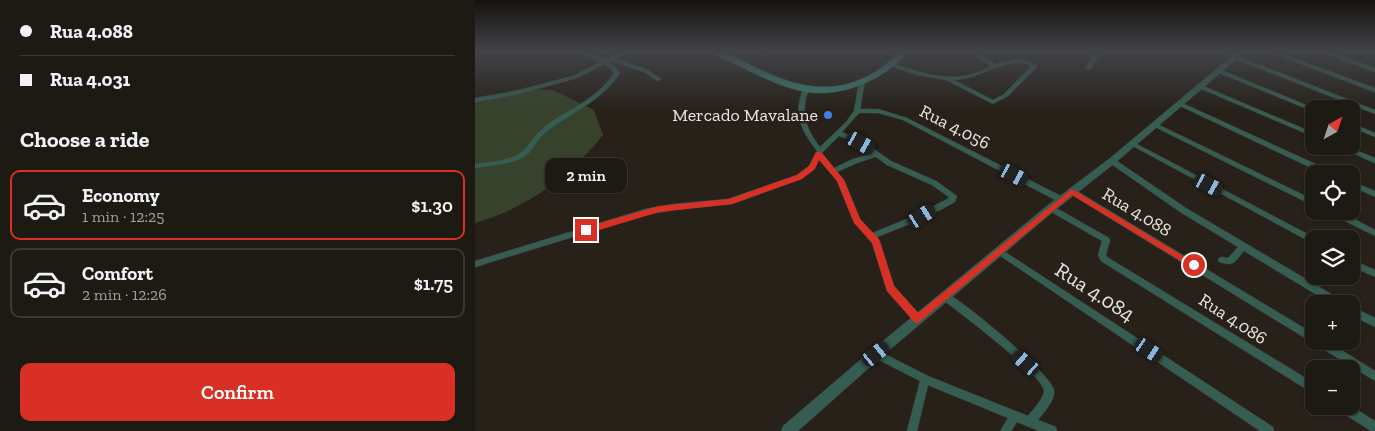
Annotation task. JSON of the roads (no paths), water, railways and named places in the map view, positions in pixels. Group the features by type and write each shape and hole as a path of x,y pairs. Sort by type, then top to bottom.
{"main road":[{"path":"757,71 793,87 806,89 824,89 862,82 883,71"}],"street":[{"path":"475,100 567,80 586,71"},
{"path":"475,166 495,164 521,156 534,145 537,137 609,85 617,73 616,71"},
{"path":"645,71 658,79"},
{"path":"909,71 946,78 969,77 983,71"},
{"path":"946,78 993,102 1006,96 1030,71"},
{"path":"788,431 999,251 1133,144 1219,71"},
{"path":"1219,71 1305,106"},
{"path":"1278,71 1375,112"},
{"path":"1324,71 1375,90"},
{"path":"475,264 645,212 674,207 729,202 799,177 812,167 819,152 857,111 862,82"},
{"path":"1201,87 1305,131"},
{"path":"806,89 802,97 800,120 805,132 835,172 847,194 853,213 876,242 890,288 918,319"},
{"path":"1180,104 1312,165"},
{"name":"Rua 4.056","path":"857,111 878,111 905,119 1062,200"},
{"path":"1155,125 1305,198"},
{"path":"1360,129 1375,135"},
{"path":"838,133 861,143 893,165 934,183 954,198 922,216 872,236"},
{"path":"1133,144 1305,236"},
{"path":"835,172 855,161 878,154"},
{"path":"1360,155 1375,161"},
{"path":"1112,161 1183,210 1325,295"},
{"path":"1360,187 1375,194"},
{"name":"Rua 4.088","path":"1072,191 1305,333"},
{"name":"Rua 4.086","path":"1051,208 1106,240 1102,255 1104,259 1305,383"},
{"path":"1350,220 1375,232"},
{"path":"1222,260 1232,261 1243,247"},
{"name":"Rua 4.084","path":"999,251 1269,431"},
{"path":"1360,266 1375,274"},
{"path":"946,296 1014,353 1045,382 1049,389 1049,395 1029,422"},
{"path":"1360,315 1375,323"},
{"path":"1333,350 1375,376"},
{"path":"876,354 925,379 1052,431"},
{"path":"912,431 925,379"},
{"path":"1356,415 1375,427"},
{"path":"1005,431 1015,416"}],"place":[{"name":"Mercado Mavalane","path":"828,115"}]}
